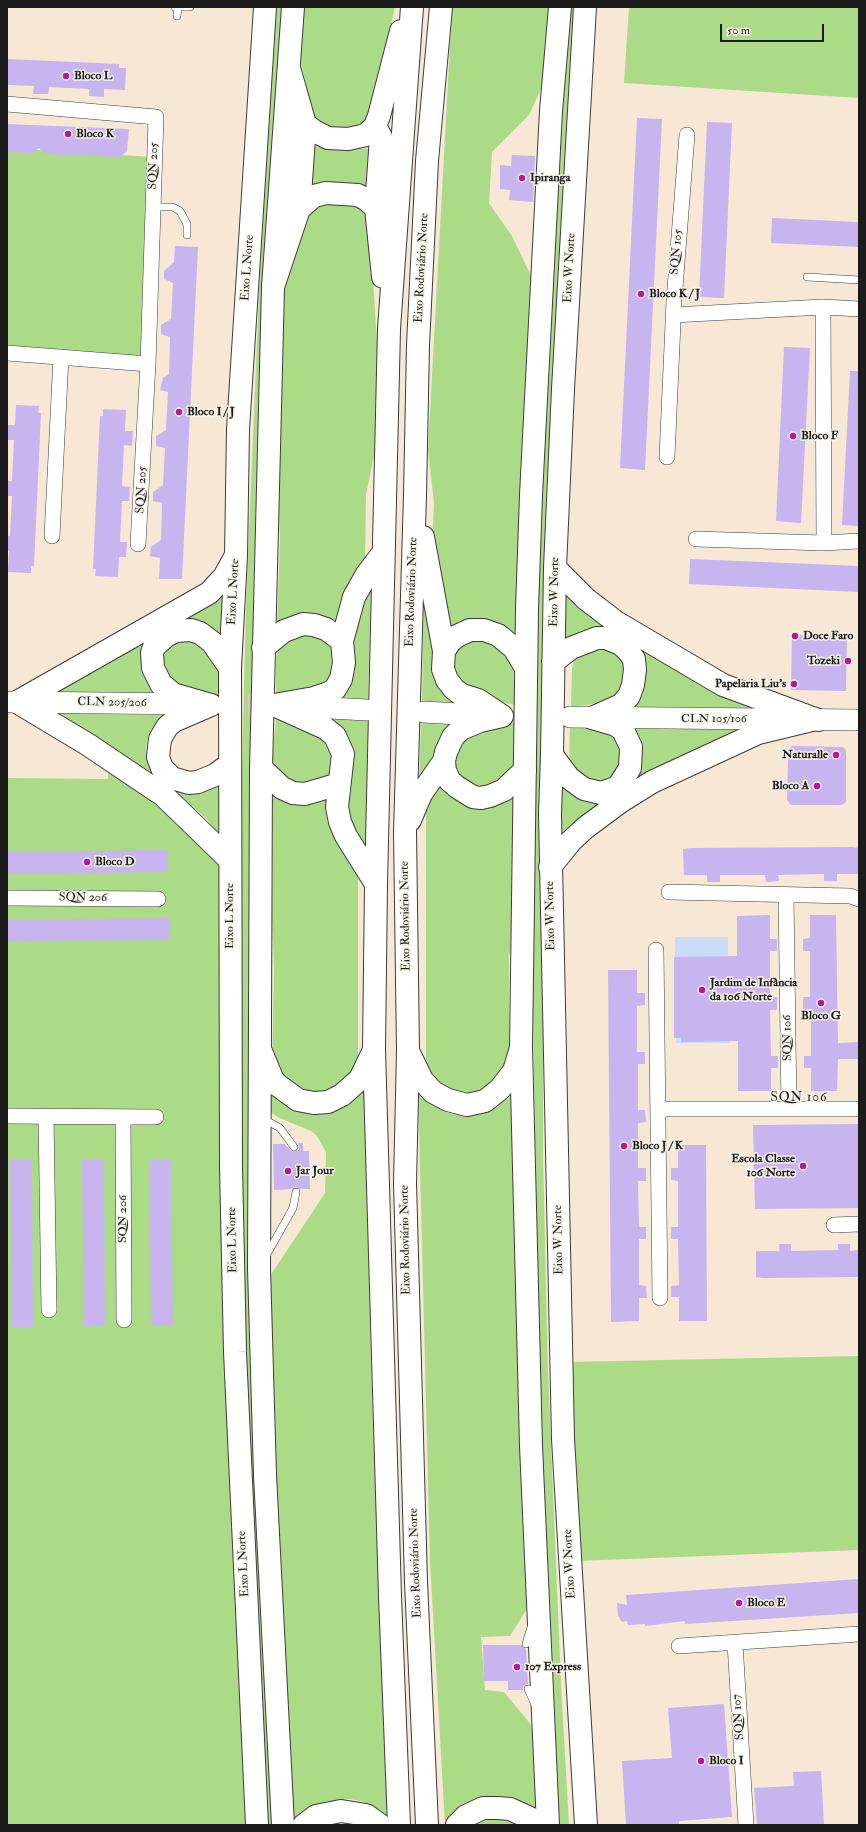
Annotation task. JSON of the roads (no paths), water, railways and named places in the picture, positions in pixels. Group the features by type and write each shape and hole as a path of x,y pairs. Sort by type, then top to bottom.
{"main road":[{"name":"Eixo L Norte","path":"257,1825 235,1352 231,1166 230,668 236,556 238,429 265,7"},
{"name":"Eixo L Norte","path":"283,1825 265,1474 259,1268 259,1115 261,768 273,287 293,7"},
{"path":"305,124 320,136 348,139 366,135 375,126 386,90 406,7"},
{"path":"399,1825 389,1580 374,1049 383,553 390,329 412,7"},
{"name":"Eixo Rodoviário Norte","path":"427,1825 416,1582 405,1183 408,1051 405,832 418,345 427,169 441,7"},
{"path":"548,1825 531,1446 521,1048 526,668 530,503 551,111 560,7"},
{"name":"Eixo W Norte","path":"585,7 555,568 550,867 563,1439 586,1825"},
{"path":"273,287 299,209 305,124 289,68"},
{"path":"375,126 381,137 376,208 390,329"},
{"path":"299,209 314,196 326,193 358,195 367,200 376,208"},
{"path":"415,495 444,651 443,669 447,680 454,689 462,695 478,700 509,716"},
{"path":"273,705 314,698 329,693 335,688 341,679 344,663 342,642 354,597 367,574 383,553"},
{"path":"12,702 209,593 224,577 236,556"},
{"path":"555,568 586,599 616,622 723,685 817,719"},
{"path":"264,648 284,632 302,624 314,625 326,629 342,642"},
{"path":"214,705 173,694 161,684 153,668 152,653 154,647 166,636 176,631 191,630 212,642 230,668"},
{"path":"444,651 450,642 457,636 470,630 484,630 498,636 514,648 526,668"},
{"path":"553,662 571,648 597,638 606,638 621,644 634,659 635,677 629,696 621,705 592,718"},
{"path":"12,702 87,744 163,795 230,860"},
{"path":"214,705 174,721 167,727 160,739 158,757 162,768 172,778 189,783 198,782 215,775 230,764"},
{"path":"273,705 325,728 334,736 343,754 337,807 340,822 346,836 376,884"},
{"path":"405,832 421,794 444,761 453,738 461,729 480,721 509,716"},
{"path":"552,755 570,778 584,789 602,793 618,787 630,768 631,747 623,730 616,725 592,718"},
{"path":"550,867 571,841 585,828 620,802 652,782 758,733 817,719"},
{"path":"444,761 445,771 450,781 473,797 481,798 497,794 504,790 525,770"},
{"path":"261,768 282,788 293,793 305,794 339,784"},
{"path":"408,1051 422,1080 433,1092 448,1100 467,1105 486,1101 500,1089 514,1071 521,1048"},
{"path":"260,1049 276,1084 298,1100 314,1103 328,1102 342,1096 360,1079 374,1049"},
{"path":"457,1825 466,1816 483,1808 510,1809 530,1818 535,1825"},
{"path":"304,1825 316,1816 341,1811 366,1815 380,1825"}],"street":[{"name":"SQN 205","path":"7,104 156,117 148,364 138,544"},
{"name":"SQN 105","path":"667,457 671,340 687,135"},
{"path":"823,307 824,543"},
{"path":"673,315 823,307 859,309"},
{"path":"7,353 148,364"},
{"path":"52,536 61,357"},
{"path":"696,539 824,543 859,541"},
{"name":"CLN 205/206","path":"12,702 214,705"},
{"path":"273,705 367,710"},
{"path":"423,712 509,716"},
{"name":"CLN 105/106","path":"570,718 859,720"},
{"path":"669,892 786,896 850,896 859,898"},
{"name":"SQN 106","path":"786,896 789,1109"},
{"name":"SQN 206","path":"7,898 158,899"},
{"path":"656,950 660,1298"},
{"path":"658,1109 859,1109"},
{"path":"7,1116 156,1116"},
{"path":"46,1117 49,1310"},
{"name":"SQN 206","path":"123,1117 124,1320"},
{"path":"834,1225 859,1224"},
{"path":"679,1646 859,1634"},
{"name":"SQN 107","path":"735,1642 742,1822"}],"lane":[{"path":"177,16 177,7 190,7"},
{"path":"152,207 174,207 180,211 187,224 187,235"},
{"path":"807,277 859,280"},
{"path":"259,1115 280,1128 294,1147"},
{"path":"259,1268 293,1208 296,1192"},
{"path":"526,1644 531,1628 539,1613"},
{"path":"528,1689 533,1703 544,1719"}],"tunnel":[{"path":"217,705 272,705"},
{"path":"367,710 423,712"}],"place":[{"name":"Bloco L","path":"66,76"},
{"name":"Bloco K","path":"68,134"},
{"name":"Ipiranga","path":"522,178"},
{"name":"Bloco K / J","path":"641,294"},
{"name":"Bloco I / J","path":"179,412"},
{"name":"Bloco F","path":"793,436"},
{"name":"Doce Faro","path":"795,636"},
{"name":"Tozeki","path":"848,661"},
{"name":"Papelaria Liu's","path":"794,684"},
{"name":"Naturalle","path":"836,755"},
{"name":"Bloco A","path":"817,786"},
{"name":"Bloco D","path":"87,862"},
{"name":"Jardim de Infância da 106 Norte","path":"702,990"},
{"name":"Bloco G","path":"821,1003"},
{"name":"Bloco J / K","path":"624,1146"},
{"name":"Escola Classe 106 Norte","path":"803,1166"},
{"name":"Jar Jour","path":"288,1171"},
{"name":"Bloco E","path":"739,1603"},
{"name":"107 Express","path":"517,1667"},
{"name":"Bloco I","path":"701,1761"}],"district":[{"name":"SQN 106","path":"799,1098"}]}
